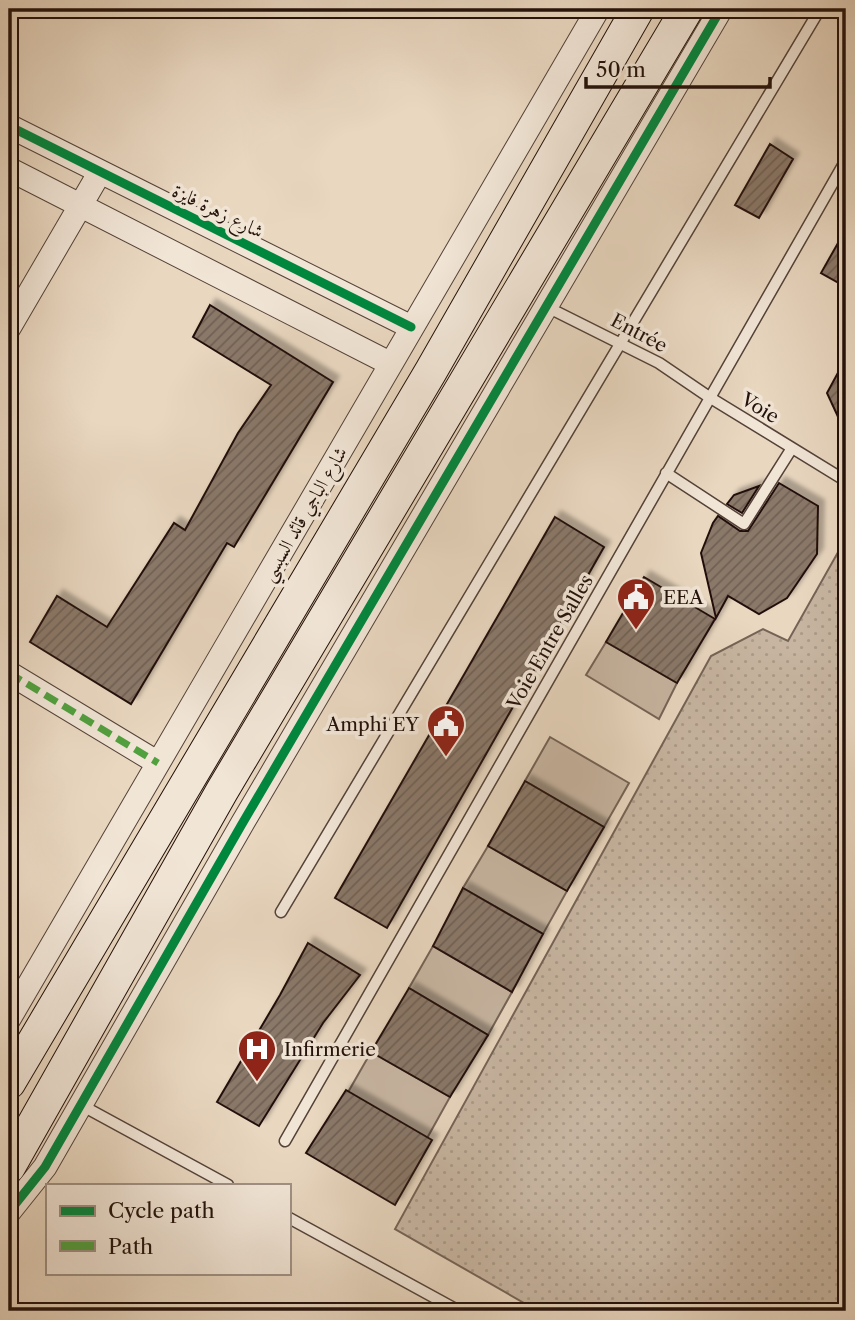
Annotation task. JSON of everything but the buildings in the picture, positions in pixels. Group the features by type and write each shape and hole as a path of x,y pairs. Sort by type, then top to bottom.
{"street":[{"name":"شارع الباجي قائد السبسي","path":"9,1019 598,9"},
{"path":"9,1083 437,360 638,9"},
{"path":"9,1167 222,790 687,9"},
{"path":"9,1212 45,1167 242,824 721,9"},
{"name":"شارع زهرة فايزة","path":"9,126 411,327"},
{"path":"9,169 391,365"},
{"path":"9,328 100,172"},
{"path":"9,673 158,763"}],"lane":[{"path":"281,912 820,9"},
{"name":"Voie Entre Salles","path":"285,1141 846,160"},
{"name":"Entrée","path":"547,307 659,363 709,397"},
{"name":"Voie","path":"709,397 846,481"},
{"path":"666,473 744,524 792,448"},
{"path":"81,1105 226,1184"},
{"path":"290,1219 459,1311"}],"shaded area":[{"path":"846,538 846,1311 538,1311 395,1229 711,656 763,629 788,641"},
{"path":"606,642 677,683 659,719 586,675"},
{"path":"550,737 629,783 604,827 525,781"},
{"path":"488,846 567,891 543,934 463,888"},
{"path":"433,946 512,992 488,1035 409,988"},
{"path":"371,1052 450,1097 426,1140 347,1094"}],"marked path":[{"path":"9,673 158,763"}],"cycle path":[{"path":"9,1212 45,1167 242,824 721,9"},
{"path":"9,126 411,327"}],"place":[{"name":"EEA","path":"636,631"},
{"name":"Amphi EY","path":"446,758"},
{"name":"Infirmerie","path":"257,1083"}]}
